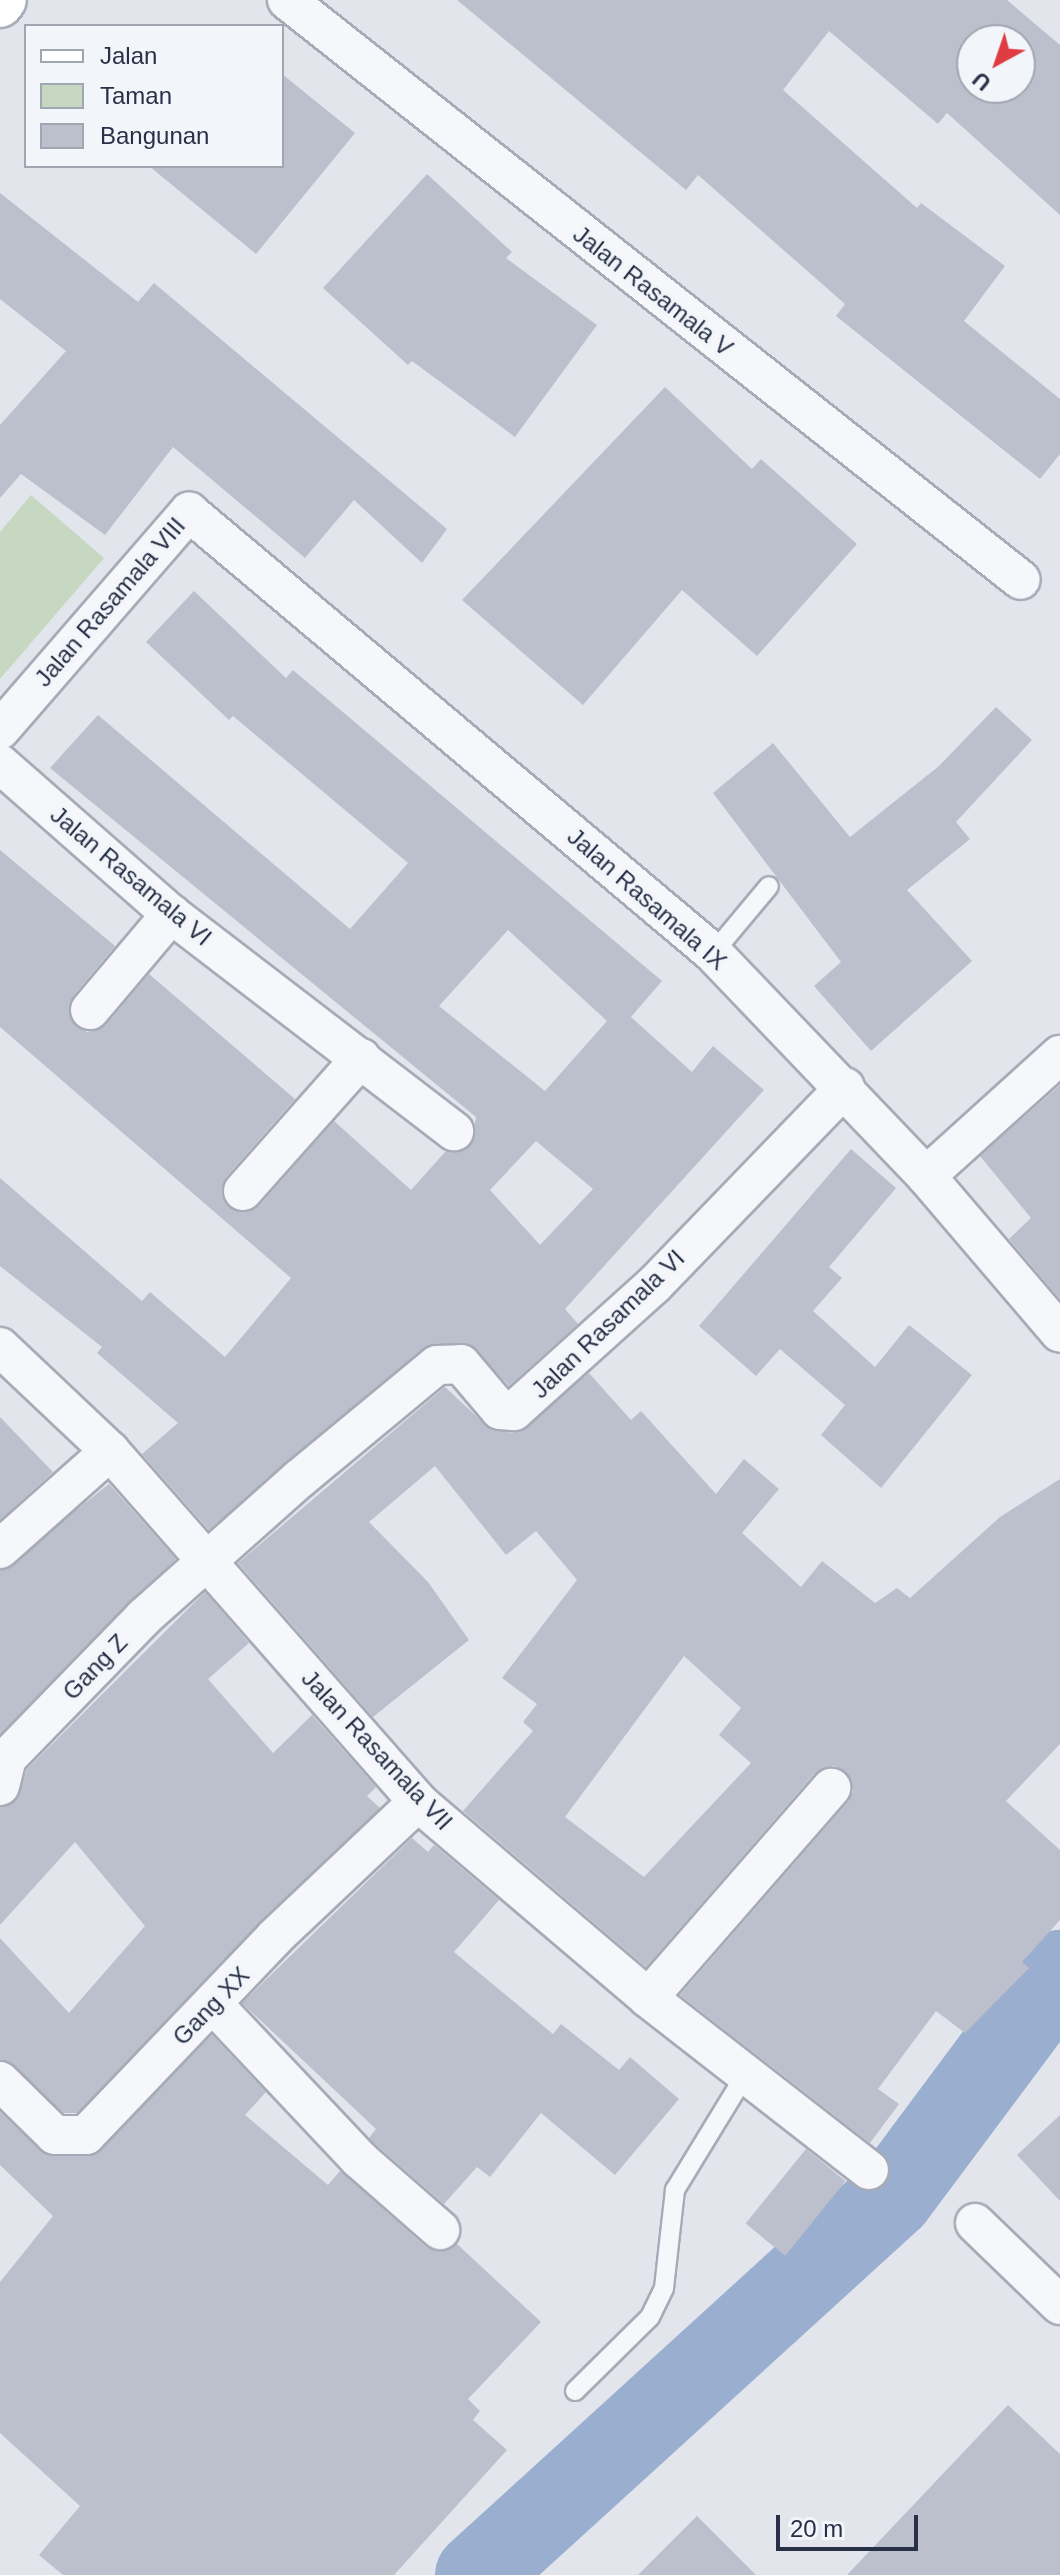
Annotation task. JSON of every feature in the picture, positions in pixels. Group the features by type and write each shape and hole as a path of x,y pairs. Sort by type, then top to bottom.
{"street":[{"path":"0,5 4,0"},
{"name":"Jalan Rasamala V","path":"287,0 1021,580"},
{"name":"Jalan Rasamala VIII","path":"0,730 189,512"},
{"name":"Jalan Rasamala IX","path":"189,512 713,953 845,1087 926,1176 1060,1333"},
{"name":"Jalan Rasamala VI","path":"0,764 171,914 454,1131"},
{"path":"90,1010 171,914"},
{"path":"926,1176 1060,1055"},
{"path":"243,1191 361,1058"},
{"name":"Jalan Rasamala VI","path":"207,1560 437,1365 461,1364 500,1410 526,1403 654,1285 845,1087"},
{"name":"Jalan Rasamala VII","path":"0,1347 110,1451 418,1802 648,1998 747,2072 869,2170"},
{"path":"0,1549 110,1451"},
{"name":"Gang Z","path":"0,1786 7,1758 207,1560"},
{"path":"648,1998 831,1788"},
{"name":"Gang XX","path":"0,2081 55,2135 86,2135 418,1802"},
{"path":"214,2005 359,2159 440,2230"},
{"path":"975,2223 1060,2305"}],"lane":[{"path":"713,953 769,886"},
{"path":"575,2391 650,2317 664,2288 675,2190 747,2072"}],"green space":[{"path":"31,495 104,558 0,679 0,532"}],"building":[{"path":"457,0 1007,0 1035,24 956,24 956,104 1036,104 1036,25 1060,45 1060,215 947,113 938,124 829,31 783,90 917,208 921,203 1005,266 964,321 1060,399 1060,454 1040,479 836,316 845,304 698,175 686,190"},
{"path":"284,76 355,133 256,254 151,168 284,168"},
{"path":"427,174 512,252 506,258 597,325 515,437 412,361 408,365 323,288"},
{"path":"0,193 138,302 154,283 447,529 422,563 354,500 305,558 173,447 105,535 21,474 0,498 0,425 66,351 0,299"},
{"path":"665,387 752,469 761,459 857,544 757,656 682,590 583,705 462,600"},
{"path":"194,591 286,678 293,670 662,981 631,1017 692,1072 713,1046 764,1090 565,1309 578,1324 509,1386 470,1344 424,1348 209,1530 142,1454 178,1423 97,1353 102,1347 0,1266 0,1178 142,1301 150,1292 225,1357 291,1278 0,1027 0,850 115,946 73,996 75,1026 87,1032 106,1025 149,974 295,1099 226,1177 222,1197 229,1208 259,1206 334,1121 411,1190 446,1151 471,1145 476,1117 50,768 98,715 350,929 408,863 233,716 229,720 146,642","holes":["508,930 607,1021 545,1091 439,1006","536,1141 593,1189 540,1245 490,1190"]},
{"path":"996,707 1032,740 956,822 970,839 907,890 972,961 871,1051 814,986 841,962 713,793 773,743 850,837 939,766"},
{"path":"1060,1085 1060,1299 1009,1239 1031,1218 980,1156"},
{"path":"851,1149 896,1188 829,1267 842,1278 813,1311 875,1367 909,1325 972,1375 881,1488 821,1435 845,1405 780,1349 756,1376 699,1326"},
{"path":"589,1373 631,1420 641,1411 716,1494 744,1459 779,1489 742,1533 801,1587 822,1561 875,1603 897,1588 910,1598 1000,1517 1060,1479 1060,1744 1006,1801 1060,1850 1060,1920 1022,1962 1029,1968 965,2033 936,2011 878,2089 899,2104 870,2143 680,1995 848,1802 853,1791 846,1772 834,1766 814,1774 646,1967 463,1811 533,1731 523,1722 537,1704 502,1678 577,1580 536,1531 506,1555 435,1466 369,1522 428,1582 469,1640 373,1717 238,1563 445,1387 490,1429 513,1433","holes":["684,1656 741,1708 719,1735 751,1763 644,1877 565,1817"]},
{"path":"0,1417 53,1472 0,1520"},
{"path":"109,1484 176,1559 0,1734 0,1570"},
{"path":"205,1592 249,1643 208,1679 273,1753 312,1715 376,1787 367,1796 380,1808 77,2113 64,2113 0,2060 0,1938 69,2013 145,1926 75,1842 0,1925 0,1807 16,1801 27,1769"},
{"path":"412,1838 428,1852 434,1845 499,1900 454,1952 553,2034 561,2024 619,2070 630,2057 679,2099 615,2175 541,2113 490,2177 477,2167 444,2204 374,2143 369,2138 376,2129 242,2003"},
{"path":"212,2035 266,2092 245,2115 328,2185 340,2171 426,2247 446,2251 457,2244 541,2322 468,2399 480,2411 473,2420 507,2450 394,2575 63,2575 39,2555 80,2506 0,2433 0,2282 53,2216 0,2165 0,2112 41,2151 94,2155"},
{"path":"1060,2115 1060,2201 1017,2155"},
{"path":"806,2149 846,2181 785,2256 746,2224"},
{"path":"1008,2405 1060,2454 1060,2575 847,2575"},
{"path":"697,2516 756,2575 638,2575"}],"waterway":[{"path":"477,2575 892,2197 1060,1972"}]}
